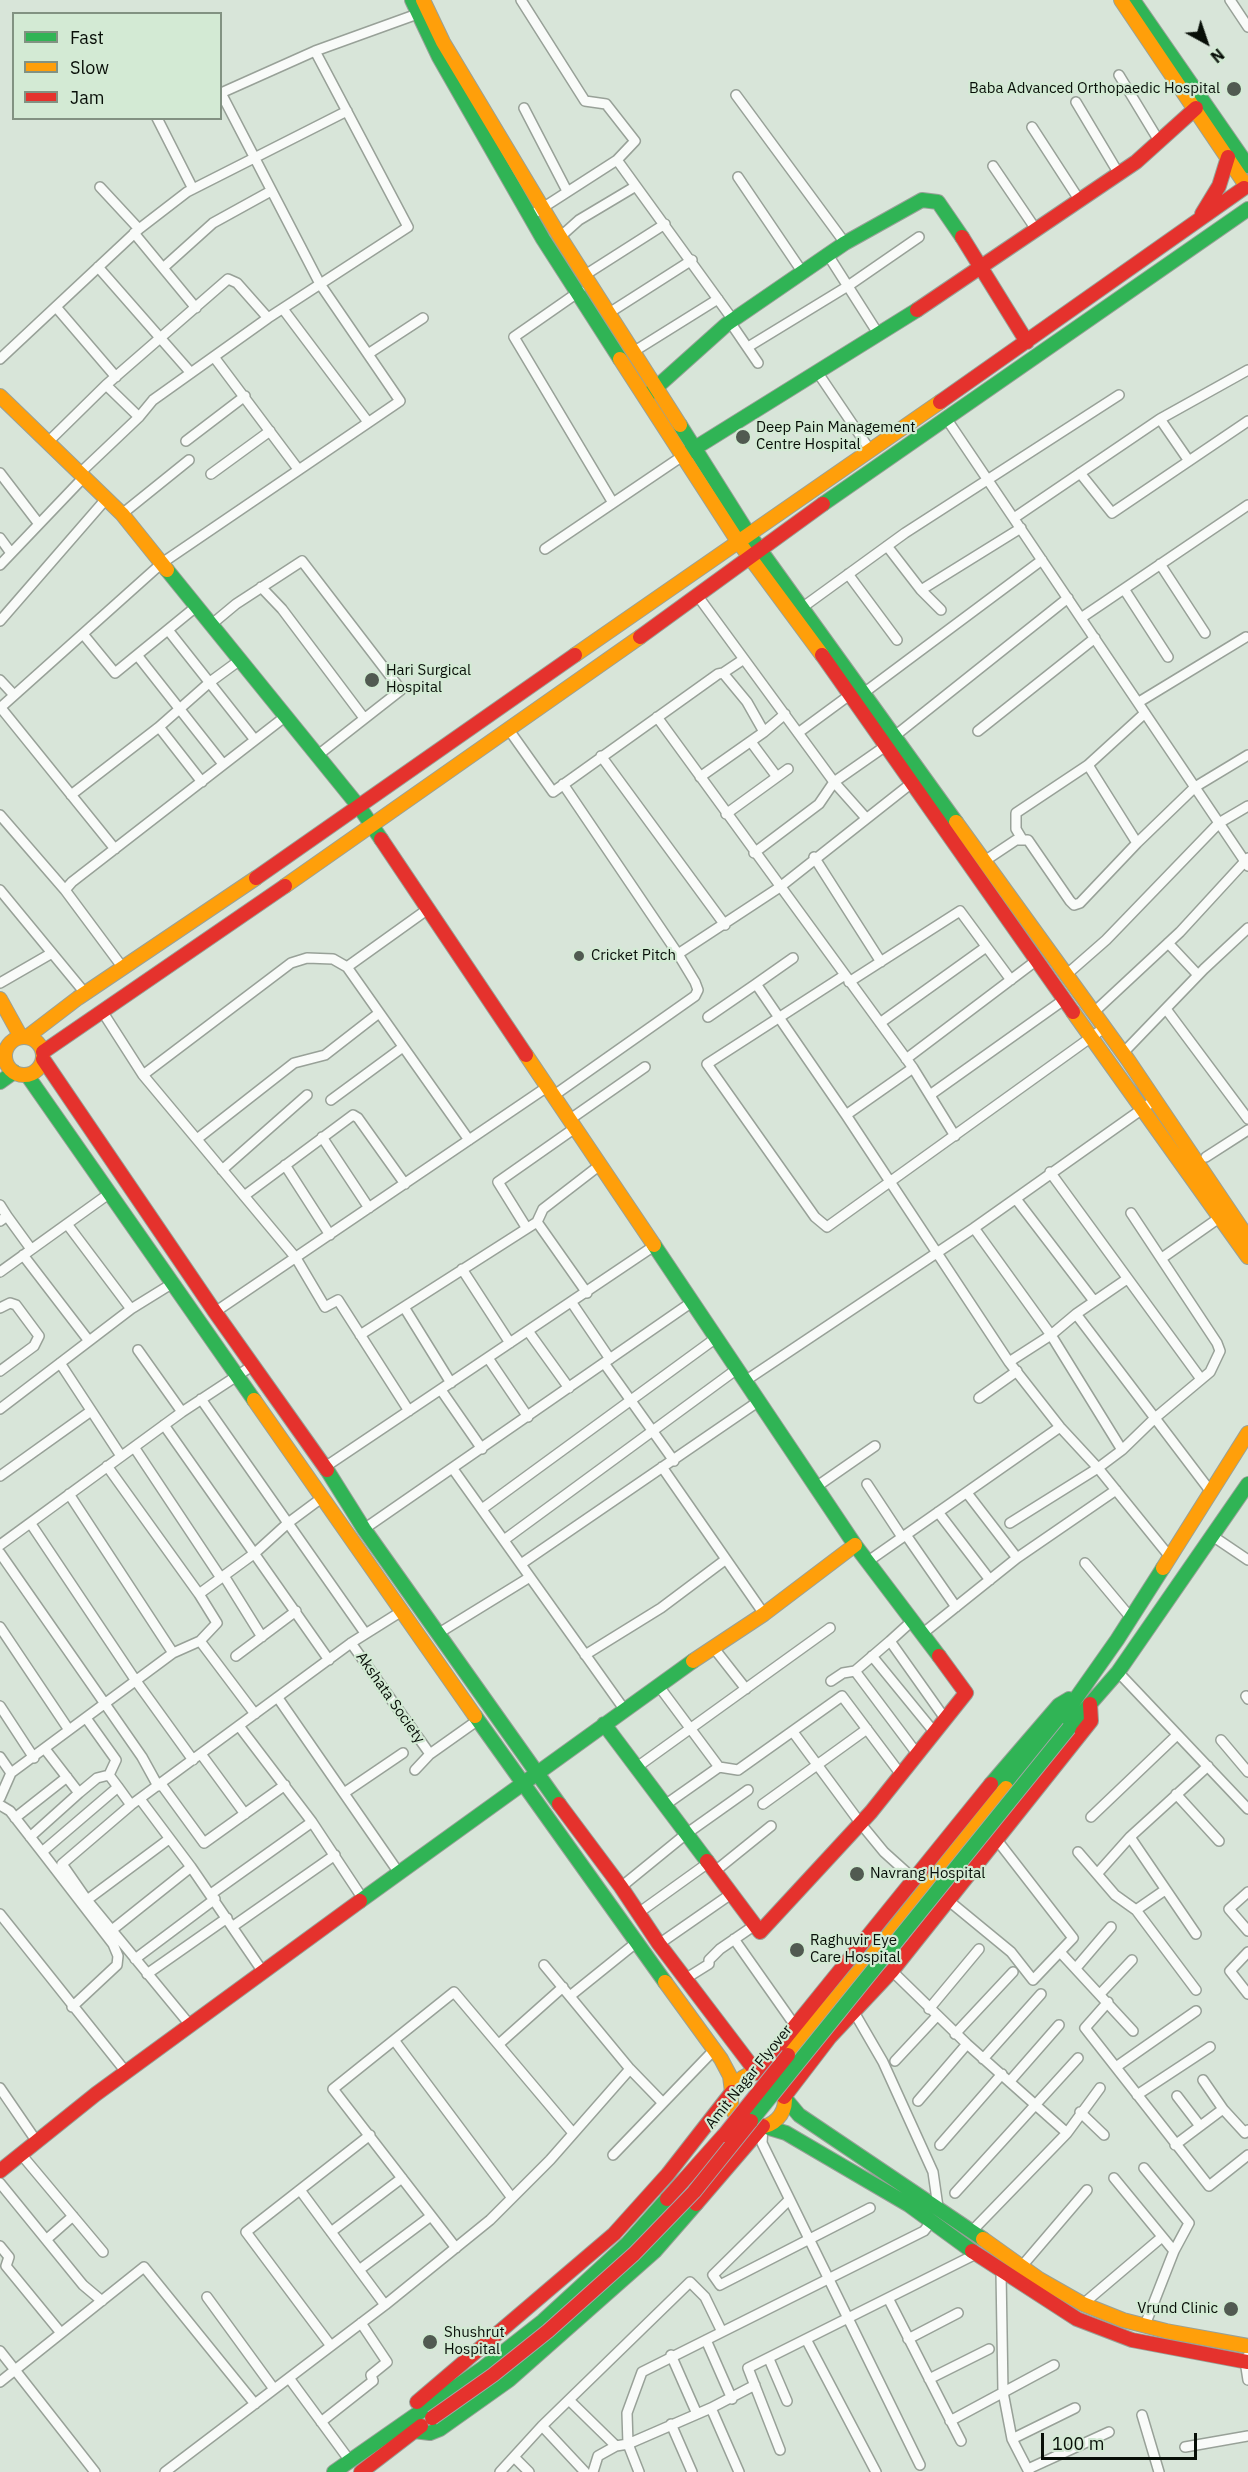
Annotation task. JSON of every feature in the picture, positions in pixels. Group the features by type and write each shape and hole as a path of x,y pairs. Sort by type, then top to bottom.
{"street":[{"path":"521,0 585,102 606,104 635,141 617,160 530,216"},
{"path":"1121,0 1196,108 1246,189 743,537 360,808 85,993 24,1037 15,1039 3,1051 9,1068 21,1074 110,1193 522,1783 714,2050 730,2076 732,2108 735,2115 747,2125 763,2126 786,2133 909,2205 1000,2272 1077,2319 1108,2332 1163,2347 1247,2359 1248,2380"},
{"path":"1133,0 1248,166"},
{"path":"1230,0 1248,27"},
{"path":"222,93 420,6"},
{"path":"420,6 560,237 633,352 651,392"},
{"path":"420,6 530,216 577,293 651,392 743,537 803,607 858,693"},
{"path":"0,565 153,400 268,318 408,227 315,51"},
{"path":"1119,75 1159,141"},
{"path":"115,849 0,708 162,563 298,468 400,401 320,285 222,95"},
{"path":"736,95 845,243"},
{"path":"1076,102 1119,174"},
{"path":"524,108 567,192"},
{"path":"544,549 689,452 879,335 1037,231 1119,174 1196,108"},
{"path":"0,359 137,231 194,189 347,111"},
{"path":"158,120 194,189"},
{"path":"1032,127 1080,201"},
{"path":"1197,221 1219,186 1228,157"},
{"path":"617,160 692,260 758,363"},
{"path":"993,165 1037,231"},
{"path":"738,177 803,273"},
{"path":"560,237 579,220 636,186"},
{"path":"100,187 196,308"},
{"path":"163,268 213,223 271,191"},
{"path":"651,392 732,321 845,243 922,200 938,201 982,267 1027,342"},
{"path":"0,1082 38,1069 43,1055 102,1011 372,826 755,552 1248,209"},
{"path":"613,503 514,337 577,293 587,280 665,224"},
{"path":"748,347 848,286 919,237"},
{"path":"828,255 879,335"},
{"path":"609,313 692,260"},
{"path":"98,267 191,374"},
{"path":"48,442 106,385 228,279 237,283 268,318"},
{"path":"633,352 718,300"},
{"path":"56,307 116,377"},
{"path":"283,309 368,422"},
{"path":"368,354 423,318"},
{"path":"214,357 298,468"},
{"path":"1014,518 1160,419 1248,370"},
{"path":"818,373 870,450"},
{"path":"106,385 139,417"},
{"path":"803,607 886,546 1119,395"},
{"path":"0,396 122,514 360,808 855,1545 966,1693 902,1776 861,1824 760,1932 604,1724"},
{"path":"186,441 245,396"},
{"path":"946,418 1219,824 1247,861 1168,943 1093,1013"},
{"path":"1160,419 1189,461"},
{"path":"1080,473 1112,513 1248,421"},
{"path":"211,474 270,430"},
{"path":"122,514 189,460"},
{"path":"0,473 39,524"},
{"path":"0,621 106,499"},
{"path":"1081,618 1248,506"},
{"path":"921,590 1021,528"},
{"path":"0,538 11,553"},
{"path":"886,546 921,590 941,610"},
{"path":"755,552 891,740 986,860 1123,1053 1248,1238"},
{"path":"798,733 858,693 1042,560"},
{"path":"212,624 261,587 302,561 401,690 318,755"},
{"path":"1160,564 1205,633"},
{"path":"848,574 897,640"},
{"path":"261,587 282,609 364,718"},
{"path":"1124,589 1168,657"},
{"path":"697,595 834,783 866,818"},
{"path":"754,853 819,804 834,783 1068,598"},
{"path":"83,634 115,673 197,606"},
{"path":"168,630 255,740"},
{"path":"1138,702 1246,637"},
{"path":"978,731 1095,638"},
{"path":"137,655 223,764"},
{"path":"509,730 553,792 657,717 744,659"},
{"path":"71,795 240,660"},
{"path":"723,673 747,702 764,732"},
{"path":"0,680 14,695"},
{"path":"1145,712 1088,765 1016,813 1016,829 1022,839 1034,844 1074,905 1080,903 1195,787 1248,755"},
{"path":"700,777 764,732 785,714"},
{"path":"65,890 72,882 286,716"},
{"path":"657,717 913,1068 955,1136"},
{"path":"159,727 202,782"},
{"path":"891,740 913,782 1140,1109 1248,1257"},
{"path":"751,741 777,777"},
{"path":"601,756 725,925"},
{"path":"1088,765 1137,843"},
{"path":"726,813 788,769"},
{"path":"678,954 725,925 780,886 814,857 913,782"},
{"path":"215,1312 469,1140 550,1091 695,996 698,990 696,982 563,784"},
{"path":"1066,975 1106,940 1219,824 1248,806"},
{"path":"0,815 65,890 123,968"},
{"path":"986,860 1022,839"},
{"path":"814,857 881,962"},
{"path":"0,890 85,993"},
{"path":"347,967 428,909"},
{"path":"1011,980 960,911 881,962 780,1018 707,1064 816,1216 827,1227 1104,1028"},
{"path":"1123,1053 1198,975 1248,930"},
{"path":"1168,943 1198,975"},
{"path":"879,1023 986,947"},
{"path":"0,983 52,953"},
{"path":"143,1075 291,963 307,957 333,959 347,967 469,1140"},
{"path":"708,1017 794,958"},
{"path":"906,1059 1037,960"},
{"path":"756,984 1010,1362 1060,1427 1098,1468 1170,1557"},
{"path":"0,999 24,1037 38,1042 43,1055 215,1312 325,1467 364,1529 535,1773 621,1887 659,1944 757,2073"},
{"path":"930,1095 1065,999"},
{"path":"1166,1009 1248,1119"},
{"path":"102,1011 143,1075 296,1258 325,1307 338,1300 409,1411"},
{"path":"196,1139 294,1063 325,1055 380,1013"},
{"path":"331,1100 403,1047"},
{"path":"526,1227 498,1182 645,1067"},
{"path":"846,1115 913,1068"},
{"path":"222,1170 307,1095"},
{"path":"745,1381 974,1228 1050,1172 1155,1100"},
{"path":"244,1196 353,1115 358,1118 405,1184"},
{"path":"1206,1157 1245,1132 1248,1143"},
{"path":"322,1137 369,1208"},
{"path":"285,1165 330,1234"},
{"path":"360,1335 537,1222 543,1209 600,1165"},
{"path":"1050,1172 1201,1379"},
{"path":"0,1272 110,1193"},
{"path":"1016,1198 1094,1300"},
{"path":"0,1206 4,1218 89,1341"},
{"path":"1010,1523 1098,1468 1122,1450 1216,1363 1220,1351 1217,1343 1131,1213"},
{"path":"1162,1258 1219,1218"},
{"path":"537,1222 587,1293"},
{"path":"67,1224 131,1309"},
{"path":"974,1228 1052,1335 1122,1450"},
{"path":"325,1467 654,1246"},
{"path":"462,1269 510,1343"},
{"path":"1010,1362 1052,1335 1094,1300 1127,1279"},
{"path":"0,1409 131,1309 173,1283"},
{"path":"364,1529 692,1302"},
{"path":"0,1308 10,1303 16,1305 39,1336 34,1346 0,1371"},
{"path":"572,1303 630,1399 674,1461"},
{"path":"404,1307 451,1383"},
{"path":"1076,1314 1211,1492"},
{"path":"528,1331 569,1388"},
{"path":"482,1509 716,1338"},
{"path":"138,1350 182,1412"},
{"path":"488,1358 528,1417"},
{"path":"60,1363 121,1456"},
{"path":"0,1545 201,1398 252,1366"},
{"path":"504,1540 737,1369"},
{"path":"979,1398 1017,1371"},
{"path":"441,1390 482,1449"},
{"path":"201,1398 365,1633"},
{"path":"521,1564 759,1401"},
{"path":"0,1476 92,1411"},
{"path":"164,1425 329,1660"},
{"path":"867,1562 1060,1427"},
{"name":"Amit Nagar Flyover","path":"1065,1725 1077,1695 1131,1618 1248,1433"},
{"path":"134,1446 262,1637"},
{"path":"816,1487 875,1446"},
{"path":"0,1798 11,1773 173,1653 200,1641 217,1623 199,1594 107,1466"},
{"path":"662,1467 764,1614"},
{"path":"453,1469 624,1710"},
{"path":"867,1484 956,1606"},
{"name":"Amit Nagar Flyover","path":"334,2472 394,2429 429,2412 493,2375 548,2331 634,2254 694,2192 1065,1725 1090,1704 1118,1672 1214,1537 1242,1505 1248,1484"},
{"path":"922,1634 1017,1558 1116,1490"},
{"path":"967,1493 1017,1558"},
{"path":"69,1494 173,1653"},
{"path":"199,1594 255,1553 288,1523 322,1497"},
{"path":"938,1512 990,1580"},
{"path":"31,1524 136,1681 245,1814"},
{"path":"1214,1537 1248,1560"},
{"path":"0,2171 20,2153 190,2025 535,1773 658,1685 764,1614 855,1545"},
{"path":"0,1553 103,1705 142,1756 159,1785 204,1843 285,1785"},
{"path":"585,1655 661,1608 725,1560"},
{"path":"1085,1563 1131,1618"},
{"path":"438,1634 530,1576"},
{"path":"236,1656 296,1611"},
{"path":"190,2025 87,1900 62,1864 136,1802 238,1726 365,1633 402,1611"},
{"path":"831,1681 843,1673 855,1671 912,1621"},
{"path":"0,1627 69,1730"},
{"path":"637,1767 830,1628"},
{"path":"200,1641 255,1714"},
{"path":"890,1641 946,1720"},
{"name":"Akshata Society","path":"351,1643 430,1754"},
{"path":"713,1647 746,1689"},
{"path":"872,1656 936,1733"},
{"path":"855,1671 918,1755"},
{"path":"1118,1672 1208,1766 1244,1796 1248,1809"},
{"path":"658,1685 718,1767"},
{"path":"757,2073 957,1824 1059,1705 1077,1695"},
{"path":"665,1805 718,1767 738,1770 842,1696 902,1776"},
{"path":"278,1698 399,1873"},
{"path":"414,2431 430,2433 440,2429 509,2380 655,2251 763,2126 777,2119 784,2105 784,2097 830,2037 892,1971 1091,1721 1090,1704"},
{"path":"0,1706 34,1758"},
{"path":"86,1718 116,1760 109,1775"},
{"path":"415,1770 430,1754 478,1720"},
{"path":"238,1726 312,1822 363,1899"},
{"path":"764,1804 867,1729"},
{"path":"793,1732 884,1852 914,1879"},
{"path":"1091,1817 1177,1735"},
{"path":"1221,1740 1248,1772"},
{"path":"45,1749 79,1793"},
{"path":"344,1793 403,1753"},
{"path":"0,1757 11,1773"},
{"path":"1097,1874 1130,1837 1208,1766"},
{"path":"109,1775 169,1839 213,1897 263,1972"},
{"path":"30,1836 97,1778 109,1775"},
{"path":"15,1818 67,1777"},
{"path":"42,1852 118,1787"},
{"path":"621,1887 686,1834 748,1790"},
{"path":"1176,1794 1219,1841"},
{"path":"0,1805 30,1836 113,1944 118,1956 117,1965 72,2007"},
{"path":"135,1959 312,1822"},
{"path":"637,1914 771,1826"},
{"path":"1130,1837 1196,1934"},
{"path":"87,1900 169,1839"},
{"path":"949,1901 1011,1953 1033,1980 1073,1938 998,1840"},
{"path":"1078,1852 1115,1895 1136,1910 1196,1990"},
{"path":"232,1927 335,1855"},
{"path":"112,1930 190,1867"},
{"path":"1136,1910 1166,1890"},
{"path":"1248,1892 1229,1909 1248,1931"},
{"path":"659,1944 731,1894"},
{"path":"0,1914 126,2072"},
{"path":"147,1974 227,1918"},
{"path":"685,1979 709,1964 709,1960 720,1949 755,1925"},
{"path":"1076,1968 1112,1927"},
{"path":"734,1940 796,2027"},
{"path":"570,1996 637,1942"},
{"path":"929,2009 979,1949"},
{"path":"1060,1952 1133,2031"},
{"path":"1248,1952 1230,1971 1248,1994"},
{"path":"1100,1994 1132,1960"},
{"path":"544,1965 630,2069 662,2102"},
{"path":"892,1971 955,2034 1067,2133"},
{"path":"955,2034 1013,1972"},
{"path":"499,2044 563,1988"},
{"path":"456,2248 333,2089 454,1992 573,2133"},
{"path":"983,2059 1041,1994"},
{"path":"1108,2002 1085,2028 1209,2187 1248,2155"},
{"path":"1116,2067 1196,2011"},
{"path":"854,2012 883,2062 933,2172 938,2207"},
{"path":"895,2061 937,2016"},
{"path":"940,2145 1059,2025"},
{"path":"394,2040 513,2198"},
{"path":"918,2101 967,2044"},
{"path":"1137,2095 1210,2047"},
{"path":"613,2154 714,2050"},
{"path":"955,2193 1078,2058"},
{"path":"165,2472 385,2305 456,2248 513,2198 630,2069"},
{"path":"394,2429 405,2412 614,2234 668,2174 741,2079 757,2073 765,2074 778,2083 784,2097 799,2115 1022,2266 1083,2304 1145,2325 1248,2346"},
{"path":"1203,2080 1223,2109 1245,2133 1248,2130"},
{"path":"0,2088 37,2142"},
{"path":"972,2231 1067,2133 1080,2112 1100,2088"},
{"path":"1177,2096 1200,2126"},
{"path":"1175,2145 1223,2109"},
{"path":"1080,2112 1104,2136"},
{"path":"763,2126 762,2144 846,2319 921,2465"},
{"path":"331,2346 246,2232 369,2135"},
{"path":"20,2153 103,2252"},
{"path":"1144,2168 1189,2223 1174,2251 1145,2325"},
{"path":"331,2232 402,2178"},
{"path":"1114,2178 1174,2251"},
{"path":"0,2183 83,2285 102,2301"},
{"path":"300,2190 385,2305"},
{"path":"1022,2266 1087,2190"},
{"path":"789,2200 713,2275 720,2285 870,2208"},
{"path":"47,2239 73,2216"},
{"path":"359,2270 431,2216"},
{"path":"639,2472 628,2444 627,2413 642,2372 671,2355 706,2340 924,2231 931,2222"},
{"path":"1083,2304 1162,2237"},
{"path":"0,2246 9,2257 6,2266 61,2333"},
{"path":"780,2450 748,2368 807,2341 976,2254"},
{"path":"0,2382 144,2267 255,2404"},
{"path":"1000,2272 1003,2392 1012,2439 1028,2471 1109,2432"},
{"path":"500,2472 542,2427 690,2282 705,2296 722,2332"},
{"path":"207,2297 274,2389"},
{"path":"888,2298 961,2441"},
{"path":"908,2339 958,2313"},
{"path":"321,2422 373,2381 371,2375 387,2362 361,2323"},
{"path":"706,2340 732,2399"},
{"path":"807,2341 876,2472"},
{"path":"929,2379 989,2349"},
{"path":"0,2351 95,2472"},
{"path":"671,2355 697,2414"},
{"path":"769,2359 787,2401"},
{"path":"950,2421 1054,2365"},
{"path":"289,2378 350,2461"},
{"path":"593,2472 598,2456 616,2446 628,2444 732,2399 754,2385"},
{"path":"570,2401 616,2446"},
{"path":"711,2408 739,2472"},
{"path":"1012,2439 1074,2408"},
{"name":"Amit Nagar Flyover","path":"361,2472 414,2431 429,2412"},
{"path":"1142,2415 1160,2472"},
{"path":"671,2424 692,2472"},
{"path":"542,2427 585,2472"},
{"path":"1185,2447 1248,2436"},
{"path":"514,2457 529,2472"}],"traffic: fast":[{"path":"412,0 439,57 543,239 620,359"},
{"path":"1133,0 1248,166"},
{"path":"650,393 727,324 845,243 922,200 938,202 962,237"},
{"path":"823,504 1248,209"},
{"path":"687,453 917,310"},
{"path":"680,425 748,533 956,822"},
{"path":"167,570 360,808 381,839"},
{"path":"0,1082 14,1072"},
{"path":"27,1075 254,1400"},
{"path":"654,1245 855,1545 939,1656"},
{"path":"327,1470 364,1529 559,1804"},
{"path":"1069,1728 1118,1672 1248,1484"},
{"path":"1006,1788 1060,1721 1117,1640 1163,1568"},
{"path":"360,1901 693,1661"},
{"path":"991,1784 1059,1705 1069,1699"},
{"path":"475,1716 665,1982"},
{"path":"604,1724 707,1861"},
{"path":"751,2121 1069,1728"},
{"path":"784,2097 799,2115 983,2239"},
{"path":"763,2126 786,2133 909,2205 972,2251"},
{"path":"334,2472 483,2368 543,2321 627,2244 667,2199"},
{"path":"414,2431 430,2433 440,2429 509,2380 655,2251 696,2204"}],"traffic: slow":[{"path":"423,0 443,42 560,237 680,425"},
{"path":"1121,0 1245,184"},
{"path":"620,359 737,540 822,655"},
{"path":"0,396 122,514 167,570"},
{"path":"575,655 940,402"},
{"path":"285,886 640,637"},
{"path":"956,822 1128,1060 1248,1238"},
{"path":"27,1037 78,998 256,878"},
{"path":"0,999 21,1037"},
{"path":"1073,1012 1248,1257"},
{"path":"24,1037 37,1043 43,1056 37,1069 24,1075 11,1069 5,1056 11,1043 24,1037"},
{"path":"526,1055 654,1245"},
{"path":"254,1400 475,1716"},
{"path":"1163,1568 1248,1433"},
{"path":"693,1661 764,1614 855,1545"},
{"path":"788,2055 871,1957 1006,1788"},
{"path":"665,1982 721,2059 730,2076 732,2092"},
{"path":"758,2073 768,2075 777,2081 783,2090 785,2100 783,2110 777,2119 768,2125 758,2127 748,2125 739,2119 733,2110 731,2100 733,2090 739,2081 748,2075 758,2073"},
{"path":"983,2239 1039,2279 1083,2304 1123,2320 1166,2331 1248,2346"}],"traffic: jam":[{"path":"917,310 1136,162 1196,108"},
{"path":"1202,214 1219,186 1228,157"},
{"path":"940,402 1244,188"},
{"path":"962,237 1027,342"},
{"path":"640,637 823,504"},
{"path":"256,878 575,655"},
{"path":"822,655 1073,1012"},
{"path":"381,839 526,1055"},
{"path":"43,1052 285,886"},
{"path":"43,1059 215,1312 327,1470"},
{"path":"707,1861 760,1932 871,1812 966,1693 939,1656"},
{"path":"784,2097 830,2037 892,1971 1091,1721 1090,1704"},
{"path":"757,2073 991,1784"},
{"path":"559,1804 621,1887 659,1944 757,2073"},
{"path":"0,2171 96,2094 360,1901"},
{"path":"724,2135 788,2055"},
{"path":"417,2402 614,2234 668,2174 732,2092"},
{"path":"432,2418 493,2375 548,2331 634,2254 694,2192 751,2121"},
{"path":"696,2204 763,2126"},
{"path":"667,2199 724,2135"},
{"path":"972,2251 1077,2319 1132,2340 1248,2362"},
{"path":"361,2472 421,2426"}],"place":[{"name":"Baba Advanced Orthopaedic Hospital","path":"1234,89"},
{"name":"Deep Pain Management Centre Hospital","path":"743,437"},
{"name":"Hari Surgical Hospital","path":"372,680"},
{"name":"Cricket Pitch","path":"579,956"},
{"name":"Navrang Hospital","path":"857,1874"},
{"name":"Raghuvir Eye Care Hospital","path":"797,1950"},
{"name":"Vrund Clinic","path":"1231,2309"},
{"name":"Shushrut Hospital","path":"430,2342"}]}
